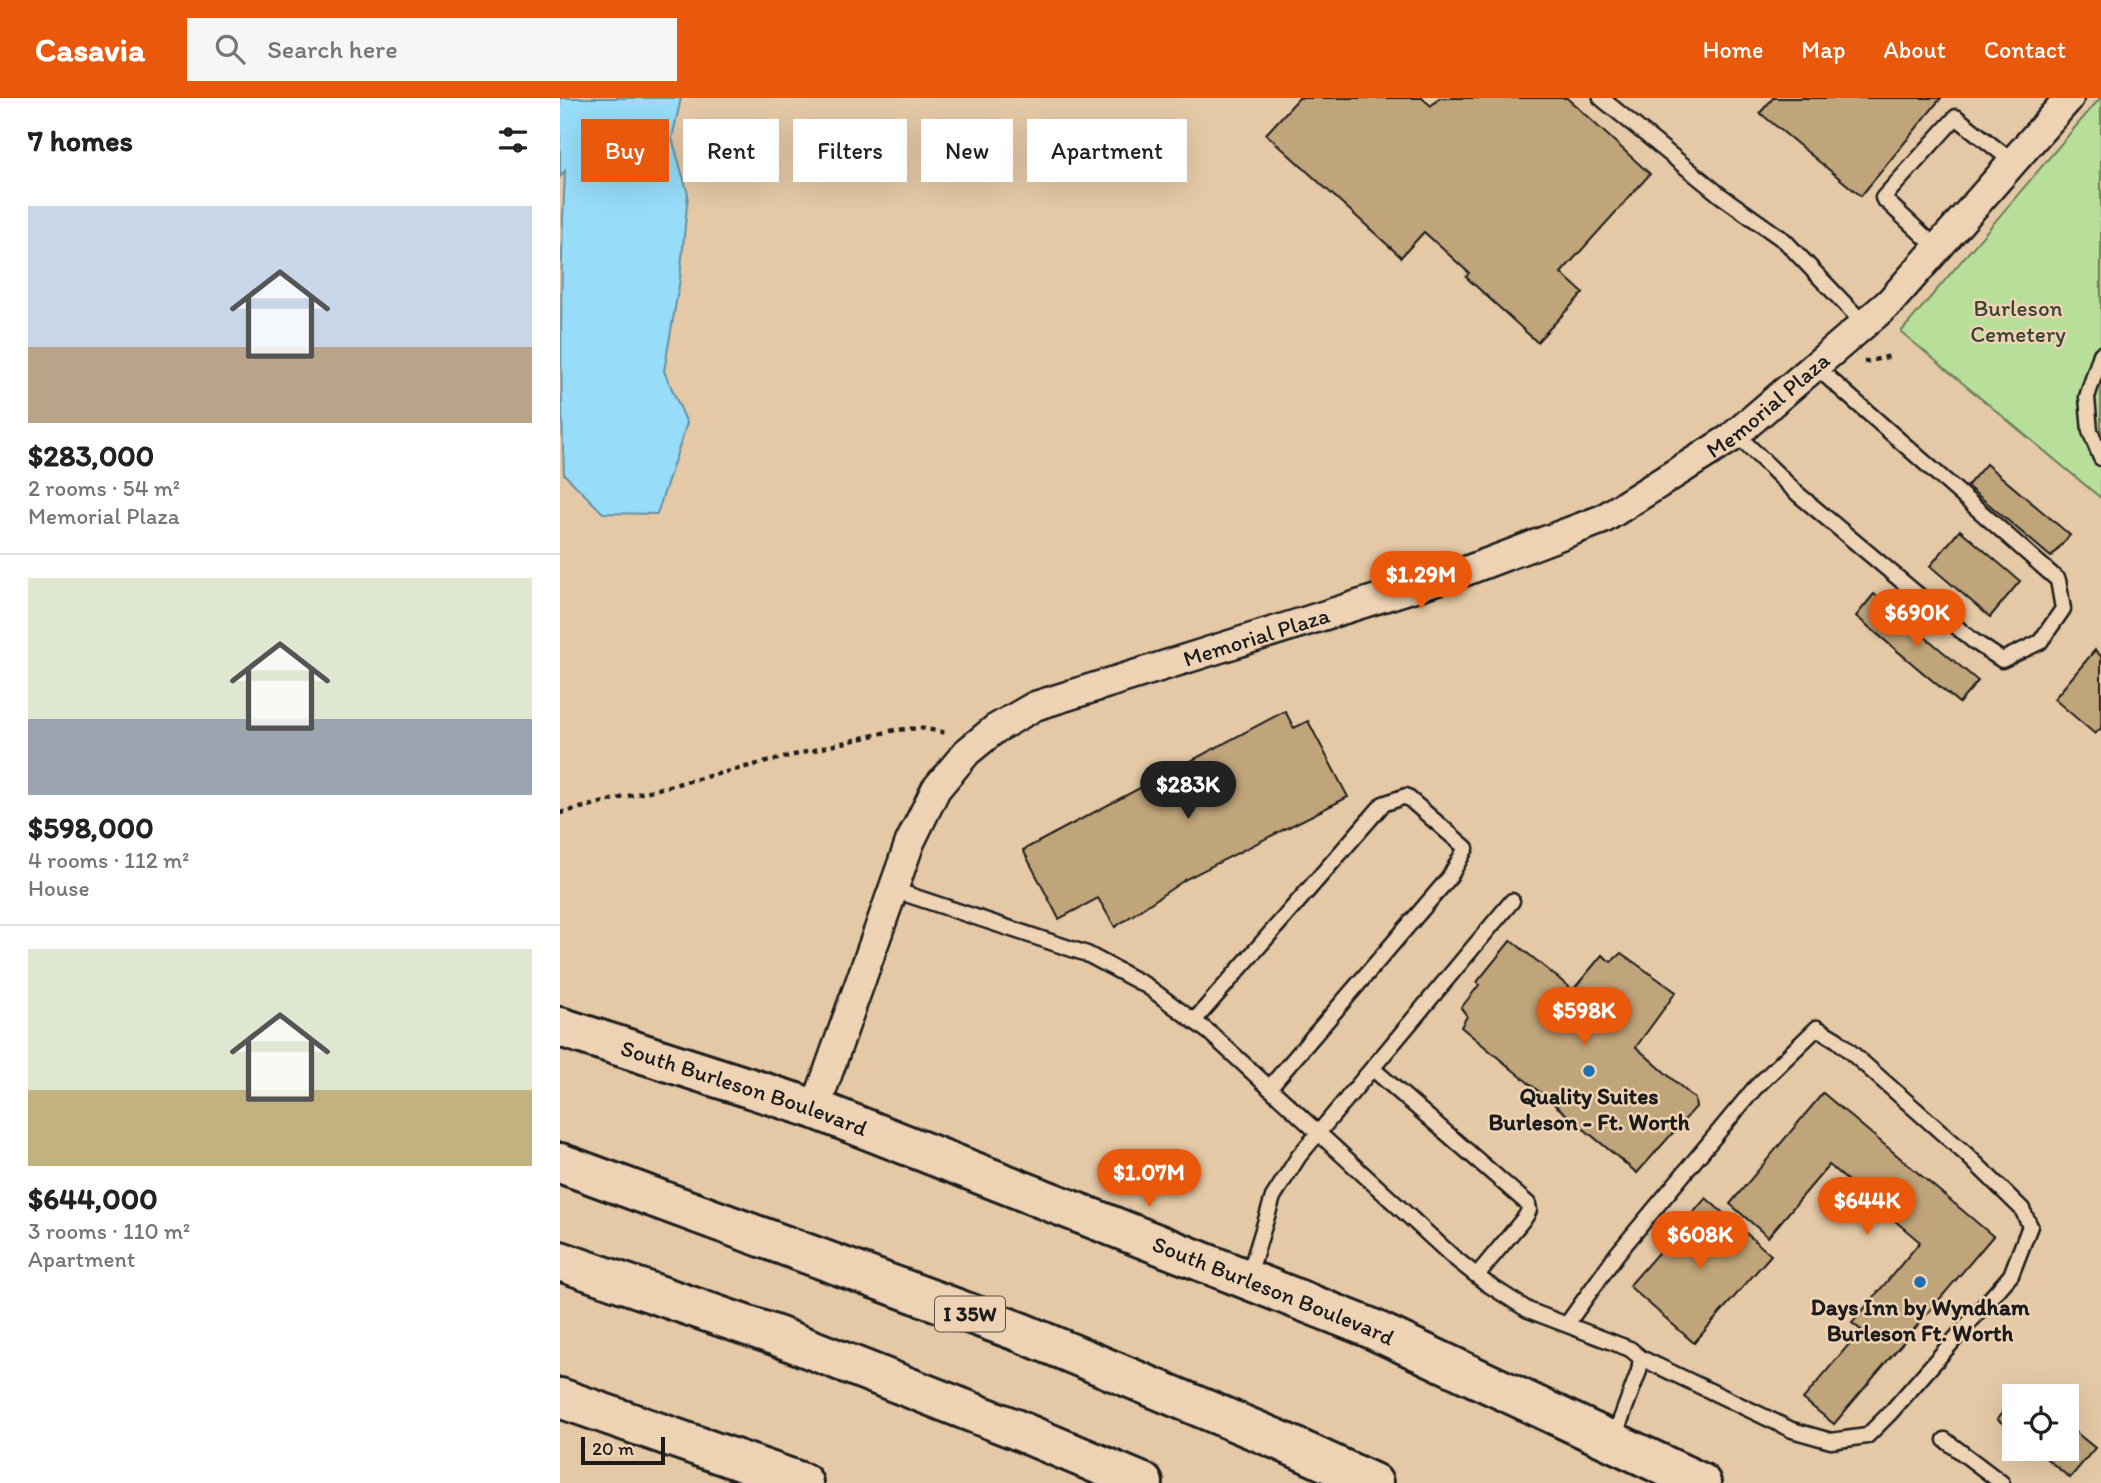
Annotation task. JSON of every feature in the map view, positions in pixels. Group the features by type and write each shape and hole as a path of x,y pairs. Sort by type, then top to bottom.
{"main road":[{"name":"South Burleson Boulevard","path":"560,1027 815,1109 1368,1327 1701,1483"},
{"name":"I 35W","path":"560,1163 1020,1332 1281,1441 1373,1483"},
{"path":"560,1261 777,1336 1015,1429 1143,1483"},
{"path":"560,1398 803,1483"}],"street":[{"name":"Memorial Plaza","path":"815,1109 910,842 936,789 967,752 995,729 1035,706 1463,572 1603,519 1736,434 1890,302 2065,99"}],"lane":[{"path":"1601,98 1720,195 1785,241 1864,324"},
{"path":"1937,248 1882,198 1956,117 2013,162"},
{"path":"2101,354 2087,397 2090,431 2101,458"},
{"path":"1736,434 1799,495 1972,640 2002,660 2040,642 2063,609 2058,580 1815,366"},
{"path":"1194,1021 1383,804 1405,796 1466,849 1449,878 1269,1088"},
{"path":"894,890 1087,954 1147,986 1210,1033 1452,1256 1477,1275 1528,1310 1630,1349 1641,1358 1792,1430 1831,1441 1867,1436 2011,1275 2030,1226 2022,1209 1967,1155 1837,1040 1817,1028 1754,1089 1617,1254 1567,1324"},
{"path":"1247,1280 1273,1197 1299,1156 1512,901"},
{"path":"1373,1069 1528,1204 1529,1210 1525,1216 1477,1275"},
{"path":"1612,1441 1639,1371 1641,1358"},
{"path":"1945,1440 2003,1483"}],"green space":[{"name":"Burleson Cemetery","path":"2101,98 2101,498 1901,332"}],"water":[{"path":"560,98 681,98 672,138 688,194 680,279 664,371 687,423 657,514 603,513 564,474 561,323 565,171 560,177"}],"building":[{"path":"1299,98 1422,98 1431,106 1439,98 1567,98 1650,174 1561,273 1583,293 1537,342 1466,277 1469,273 1424,232 1401,257 1266,134"},
{"path":"1773,98 1941,98 1861,196 1760,113"},
{"path":"1986,464 2070,535 2051,557 1967,486"},
{"path":"1960,530 2020,581 1990,617 1930,566"},
{"path":"1874,594 1978,681 1959,703 1856,616"},
{"path":"2095,650 2101,656 2101,728 2095,734 2054,699"},
{"path":"1285,711 1294,728 1308,721 1348,797 1186,879 1115,927 1098,898 1059,919 1023,850"},
{"name":"Quality Suites Burleson - Ft. Worth","path":"1511,940 1573,990 1602,955 1611,962 1621,953 1676,992 1636,1047 1695,1099 1696,1107 1637,1173 1461,1027 1467,1016 1461,1008 1479,985 1477,982"},
{"name":"Days Inn by Wyndham Burleson Ft. Worth","path":"1823,1093 1993,1236 1834,1424 1803,1399 1861,1330 1852,1323 1920,1242 1829,1165 1768,1237 1730,1204"},
{"path":"1706,1198 1771,1255 1694,1343 1629,1286"},
{"path":"2079,1435 2095,1448 2070,1478 2049,1461 2079,1461"}],"place":[{"name":"Quality Suites Burleson - Ft. Worth","path":"1589,1071"},
{"name":"Days Inn by Wyndham Burleson Ft. Worth","path":"1920,1282"}]}
